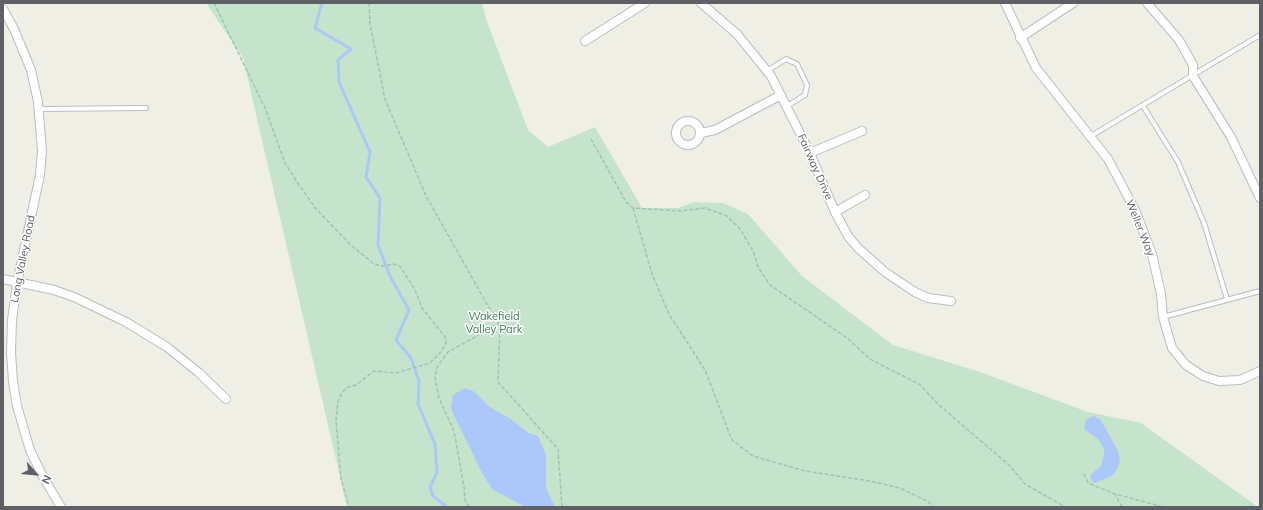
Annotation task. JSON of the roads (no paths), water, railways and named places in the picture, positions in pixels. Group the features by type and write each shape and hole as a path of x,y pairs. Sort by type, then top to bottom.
{"street":[{"path":"585,41 645,3"},
{"name":"Fairway Drive","path":"701,3 737,34 767,71 787,106 810,153 835,212 848,236 858,248 885,272 901,283 928,298 951,301"},
{"name":"Weller Way","path":"1005,3 1020,38 1036,68 1108,159 1135,210 1152,254 1161,294 1163,317 1172,348 1186,365 1203,376 1219,381 1240,380 1260,371"},
{"path":"1020,38 1073,3"},
{"path":"1147,3 1179,40 1193,65 1193,76 1231,138 1260,198"},
{"name":"Long Valley Road","path":"3,9 14,29 31,70 38,109 42,151 40,175 17,283 12,320 11,352 13,382 17,406 30,450 42,475 61,507"},
{"path":"701,133 715,130 781,95"},
{"path":"810,153 862,131"},
{"path":"835,212 865,195"},
{"path":"3,279 54,290 74,297 148,334 188,364 226,399"}],"lane":[{"path":"1091,136 1260,35"},
{"path":"767,71 786,59 797,64 807,85 805,95 787,106"},
{"path":"1143,106 1178,162 1201,216 1227,299"},
{"path":"38,109 146,108"},
{"path":"1163,317 1260,291"}],"water":[{"path":"465,388 475,392 488,406 511,419 528,433 538,436 546,455 546,488 555,507 526,507 493,490 483,475 451,409 453,395"},
{"path":"1094,416 1101,420 1118,451 1120,462 1112,476 1094,483 1090,475 1101,466 1104,449 1098,439 1084,429 1086,420"}],"waterway":[{"path":"322,3 315,28 351,49 338,60 339,82 370,152 366,177 380,198 378,245 390,276 409,310 396,340 411,358 419,381 418,404 435,444 437,472 430,487 433,496 447,507"}],"park label":[{"name":"Wakefield Valley Park","path":"494,323"}]}
